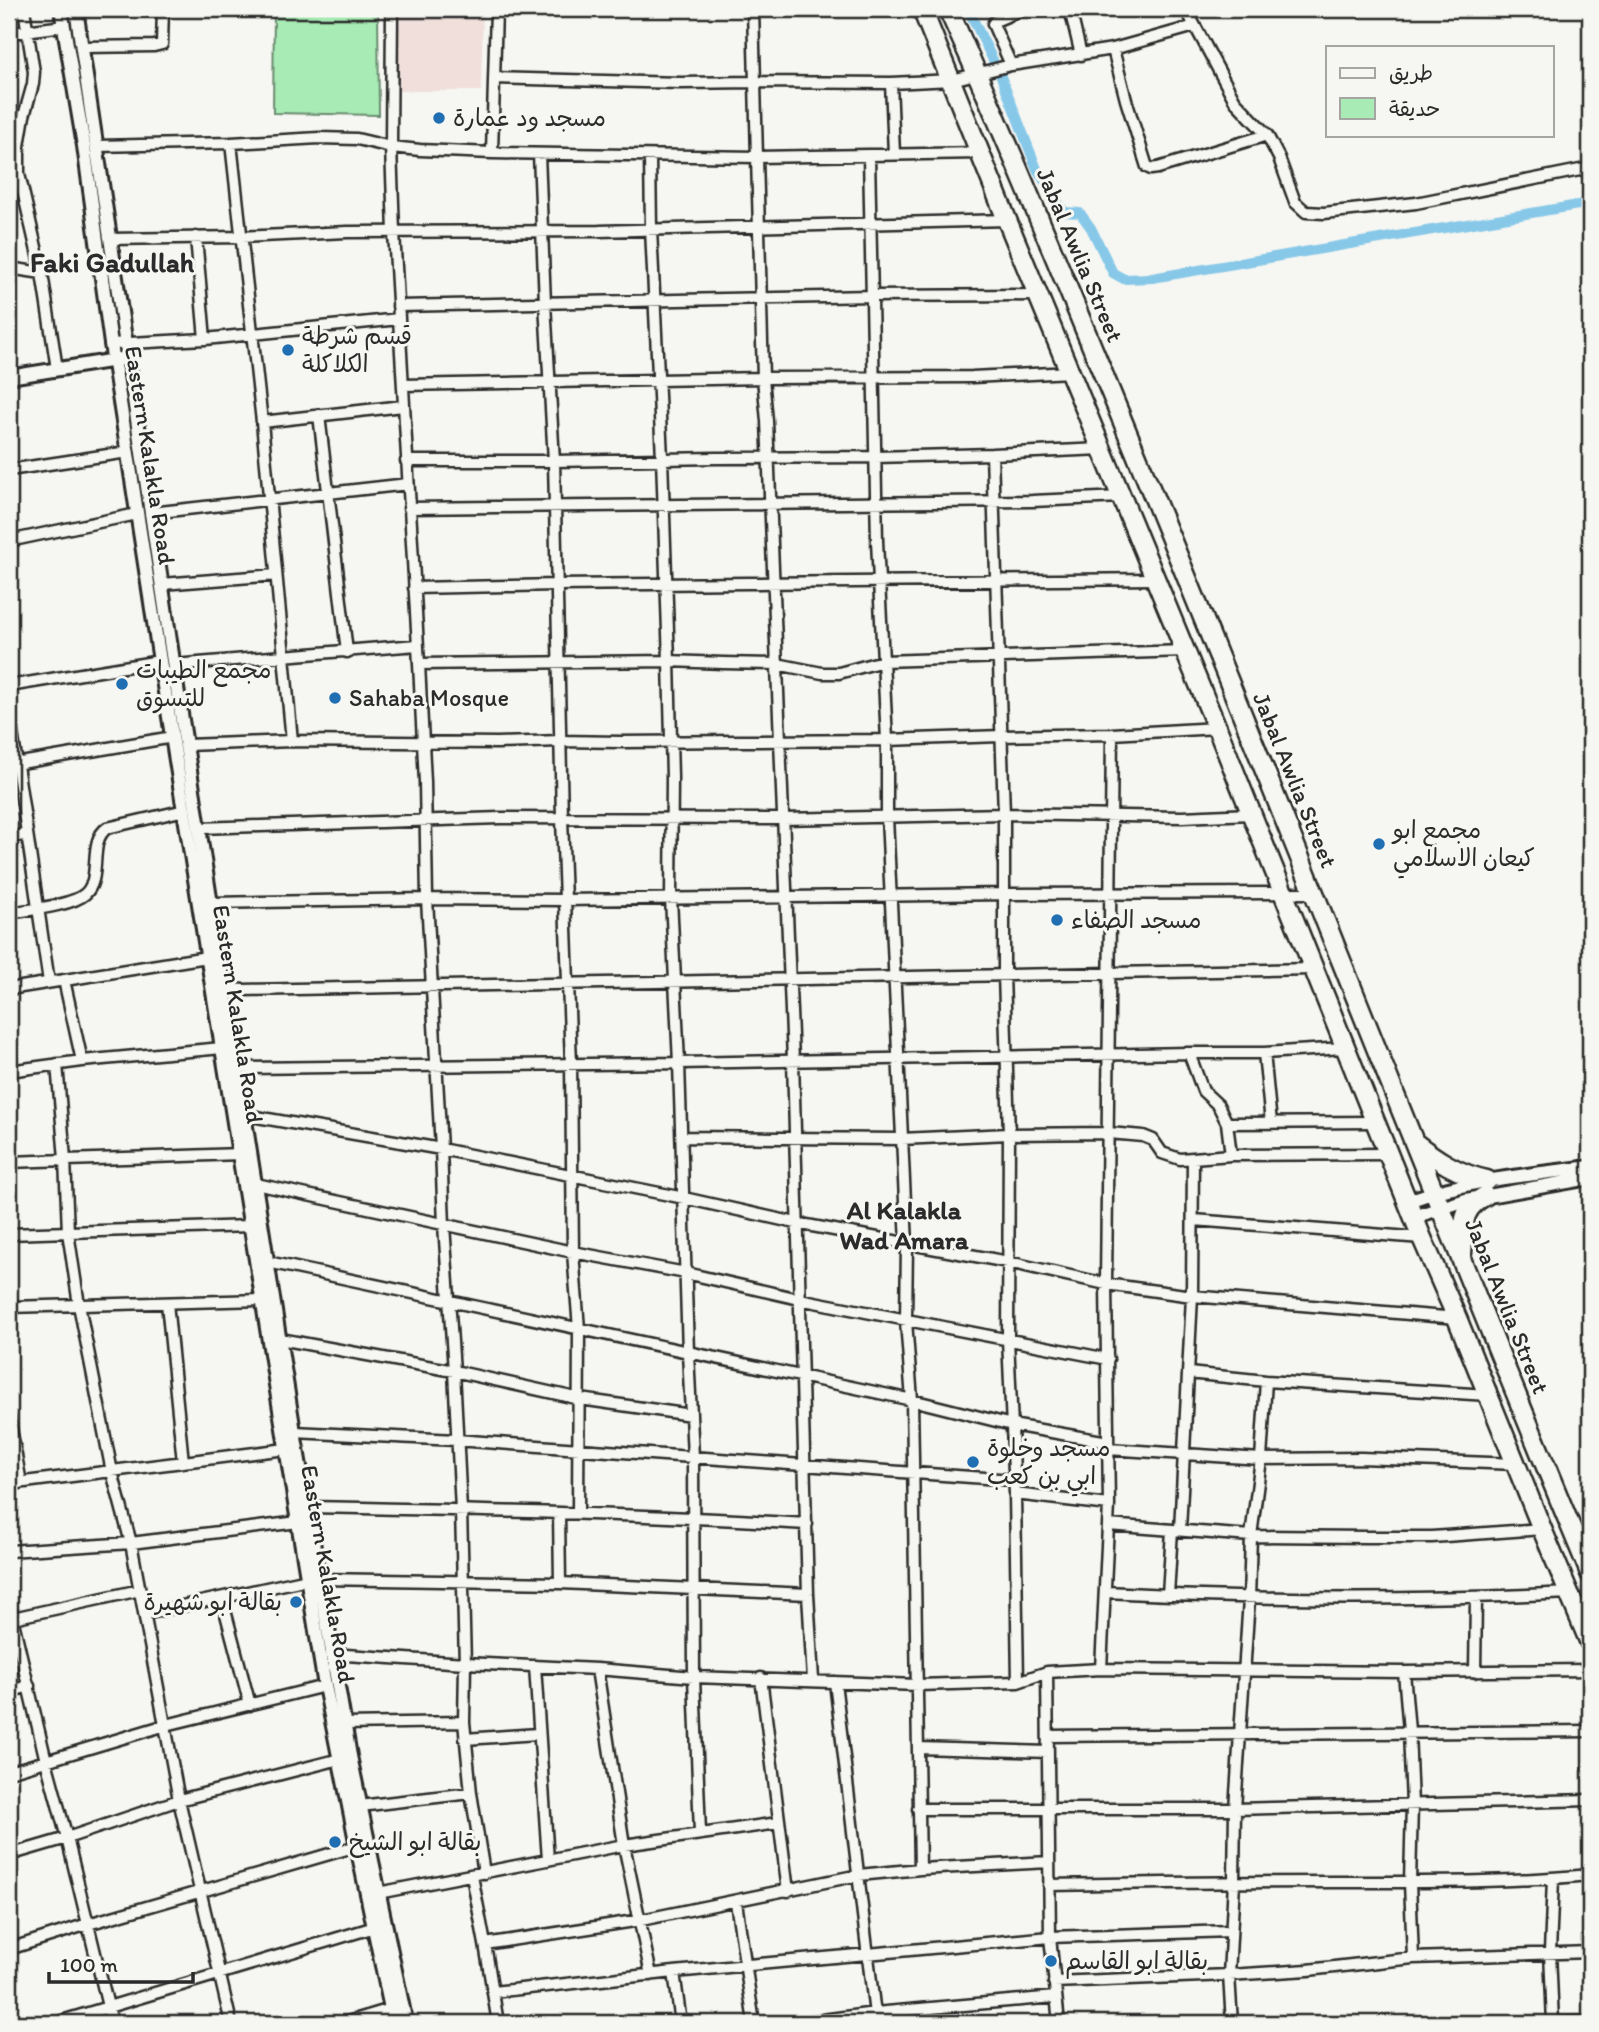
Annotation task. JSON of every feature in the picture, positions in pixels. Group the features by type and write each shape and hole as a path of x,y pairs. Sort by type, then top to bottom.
{"highway":[{"path":"922,9 1389,1154"},
{"name":"Jabal Awlia Street","path":"948,9 1110,391 1590,1573"},
{"path":"1192,669 1220,659"},
{"path":"1413,1141 1439,1162 1486,1188 1466,1214 1461,1260"},
{"name":"Jabal Awlia Street","path":"1389,1154 1590,1643"}],"street":[{"path":"24,9 34,72 19,146 19,174 42,273 57,369"},
{"name":"Eastern Kalakla Road","path":"61,9 84,146 128,452 162,584 211,903 222,1048 298,1522 331,1654 406,2023"},
{"name":"Eastern Kalakla Road","path":"76,9 128,358 160,661 208,957 237,1068 245,1115 307,1507 326,1686 394,2023"},
{"path":"82,47 162,44 163,9"},
{"path":"392,9 391,147 394,232 419,664 427,899 461,1510 464,1722 471,1793 484,1873"},
{"path":"492,153 496,9"},
{"path":"753,9 763,378 781,741 813,1680"},
{"path":"1011,65 993,24 1024,9"},
{"path":"1070,9 1081,55"},
{"path":"1186,9 1235,101 1267,135 1279,158 1295,202 1306,212 1416,202 1590,168"},
{"path":"9,33 64,26"},
{"path":"494,78 626,83 891,83 951,80 1011,65 1113,49 1195,26"},
{"path":"1113,49 1147,167 1158,168 1267,135"},
{"path":"891,83 894,154"},
{"path":"97,145 231,143 319,138 358,139 391,147 420,150 492,153 757,158 980,153"},
{"path":"231,143 292,741"},
{"path":"539,154 554,461 564,900 571,1064 573,1252 579,1329 578,1513"},
{"path":"650,156 669,661 671,898 694,1457 694,1677 700,1833"},
{"path":"869,156 876,503 887,740 887,817 907,1244 906,1321 912,1400 920,1869"},
{"path":"110,239 308,233 542,232 1007,220"},
{"path":"195,237 205,339"},
{"path":"9,268 42,273"},
{"path":"398,306 1040,295"},
{"path":"111,344 252,335 400,319"},
{"path":"9,377 128,358"},
{"path":"403,385 972,377 1071,372"},
{"path":"261,422 403,406"},
{"path":"319,415 347,652"},
{"path":"406,460 875,457 1102,449"},
{"path":"9,470 128,452"},
{"path":"992,454 1004,814 1004,974 1009,1134 1008,1339 1015,1494 1018,1682"},
{"path":"9,541 144,514 408,484"},
{"path":"409,508 876,503 1122,497"},
{"path":"162,584 276,575"},
{"path":"414,588 557,584 1155,579"},
{"path":"174,665 417,645"},
{"path":"419,664 669,661 777,664 822,673 839,673 883,661 1185,651"},
{"path":"9,686 160,661"},
{"path":"9,711 13,764 27,834 49,982"},
{"path":"187,745 292,741 497,743 887,740 1112,734 1217,728"},
{"path":"1101,1669 1109,1505 1106,1284 1112,734"},
{"path":"13,764 173,737"},
{"path":"9,913 77,899 85,894 91,885 100,835 107,828 185,810"},
{"path":"200,828 562,818 783,819 1004,814 1182,817 1251,814"},
{"path":"9,838 27,834"},
{"path":"211,903 1313,893"},
{"path":"9,989 208,957"},
{"path":"218,988 1313,969"},
{"path":"64,980 82,1061"},
{"path":"9,1072 82,1061 222,1048"},
{"path":"237,1068 1264,1053 1345,1048"},
{"path":"1189,1053 1203,1091 1219,1105 1227,1123 1231,1155"},
{"path":"1264,1053 1271,1123"},
{"path":"57,1065 68,1232 79,1305 112,1472 131,1544 179,1800 231,2023"},
{"path":"245,1115 441,1149 1106,1284 1192,1296 1457,1318"},
{"path":"1227,1123 1375,1122"},
{"path":"682,1137 901,1139 1109,1133 1143,1136 1153,1140 1162,1153 1180,1158 1389,1154"},
{"path":"9,1162 240,1154"},
{"path":"1168,1595 1176,1530 1188,1373 1194,1220 1193,1158"},
{"path":"1411,1209 1486,1188 1590,1167"},
{"path":"1486,1188 1590,1178"},
{"path":"256,1184 906,1321 1108,1359"},
{"path":"1194,1220 1422,1238"},
{"path":"9,1234 250,1226"},
{"path":"268,1262 912,1400 1108,1446 1182,1455 1261,1459 1361,1458 1516,1464"},
{"path":"9,1307 262,1300"},
{"path":"167,1303 183,1462"},
{"path":"280,1339 454,1371 580,1399 691,1415"},
{"path":"1188,1373 1266,1381 1488,1395"},
{"path":"1232,2023 1229,1975 1235,1809 1251,1536 1261,1459 1266,1381"},
{"path":"9,1417 21,1483"},
{"path":"294,1432 456,1440 1013,1480"},
{"path":"9,1484 286,1449"},
{"path":"1015,1494 1109,1505"},
{"path":"307,1507 578,1513 807,1524"},
{"path":"559,1513 560,1584"},
{"path":"9,1551 131,1544 298,1522"},
{"path":"1108,1525 1251,1536 1432,1536 1542,1529"},
{"path":"145,1614 313,1579 695,1588 808,1594"},
{"path":"13,1618 140,1590"},
{"path":"1105,1592 1249,1599 1476,1598 1570,1593"},
{"path":"1475,1672 1476,1598"},
{"path":"222,1599 250,1704"},
{"path":"9,1605 112,2023"},
{"path":"331,1654 694,1677 918,1685 1018,1682 1047,1672 1101,1669 1590,1671"},
{"path":"535,1666 548,1860"},
{"path":"597,1669 624,1845 651,1975"},
{"path":"1047,1672 1050,1937 1059,2023"},
{"path":"1404,1672 1412,1805 1410,1882 1413,1958"},
{"path":"761,1678 788,1891"},
{"path":"835,1682 876,2018"},
{"path":"9,1692 29,1686"},
{"path":"9,1772 166,1725 326,1686"},
{"path":"344,1724 464,1722"},
{"path":"1048,1736 1590,1731"},
{"path":"465,1739 538,1734"},
{"path":"918,1748 1048,1752"},
{"path":"9,1855 179,1800 340,1759"},
{"path":"360,1806 471,1793"},
{"path":"918,1809 1235,1809 1590,1800"},
{"path":"378,1893 624,1845 778,1823"},
{"path":"9,1949 357,1846"},
{"path":"485,1944 640,1920 859,1875 1049,1862"},
{"path":"1049,1885 1410,1882 1553,1879 1590,1875"},
{"path":"472,1876 498,2023"},
{"path":"1553,1879 1550,1952 1553,2023 1590,2022"},
{"path":"736,1902 754,2023"},
{"path":"55,2023 374,1927"},
{"path":"493,1992 674,1972 1050,1937 1231,1931"},
{"path":"1054,1982 1308,1970 1413,1958 1590,1952"},
{"path":"674,1972 681,2023"},
{"path":"799,2023 876,2018 1055,1997"},
{"path":"344,2023 391,2009"}],"shaded area":[{"path":"401,9 483,9 481,91 399,91"}],"green space":[{"path":"274,9 378,9 379,115 273,113"}],"waterway":[{"path":"968,9 993,60"},
{"path":"1000,74 1037,169 1064,212 1080,213 1091,228 1113,273 1124,279 1152,278 1590,203"}],"place":[{"name":"مسجد ود عمارة","path":"439,118"},
{"name":"قسم شرطة الكلاكلة","path":"288,350"},
{"name":"مجمع الطيبات للتسوق","path":"122,684"},
{"name":"Sahaba Mosque","path":"335,698"},
{"name":"مجمع ابو كيعان الاسلامي","path":"1379,844"},
{"name":"مسجد الصفاء","path":"1057,920"},
{"name":"مسجد وخلوة ابي بن كعب","path":"973,1462"},
{"name":"بقالة ابو شهيرة","path":"296,1602"},
{"name":"بقالة ابو الشيخ","path":"335,1842"},
{"name":"بقالة ابو القاسم","path":"1051,1961"}],"district":[{"name":"Faki Gadullah","path":"112,262"},
{"name":"Al Kalakla Wad Amara","path":"904,1225"}]}
